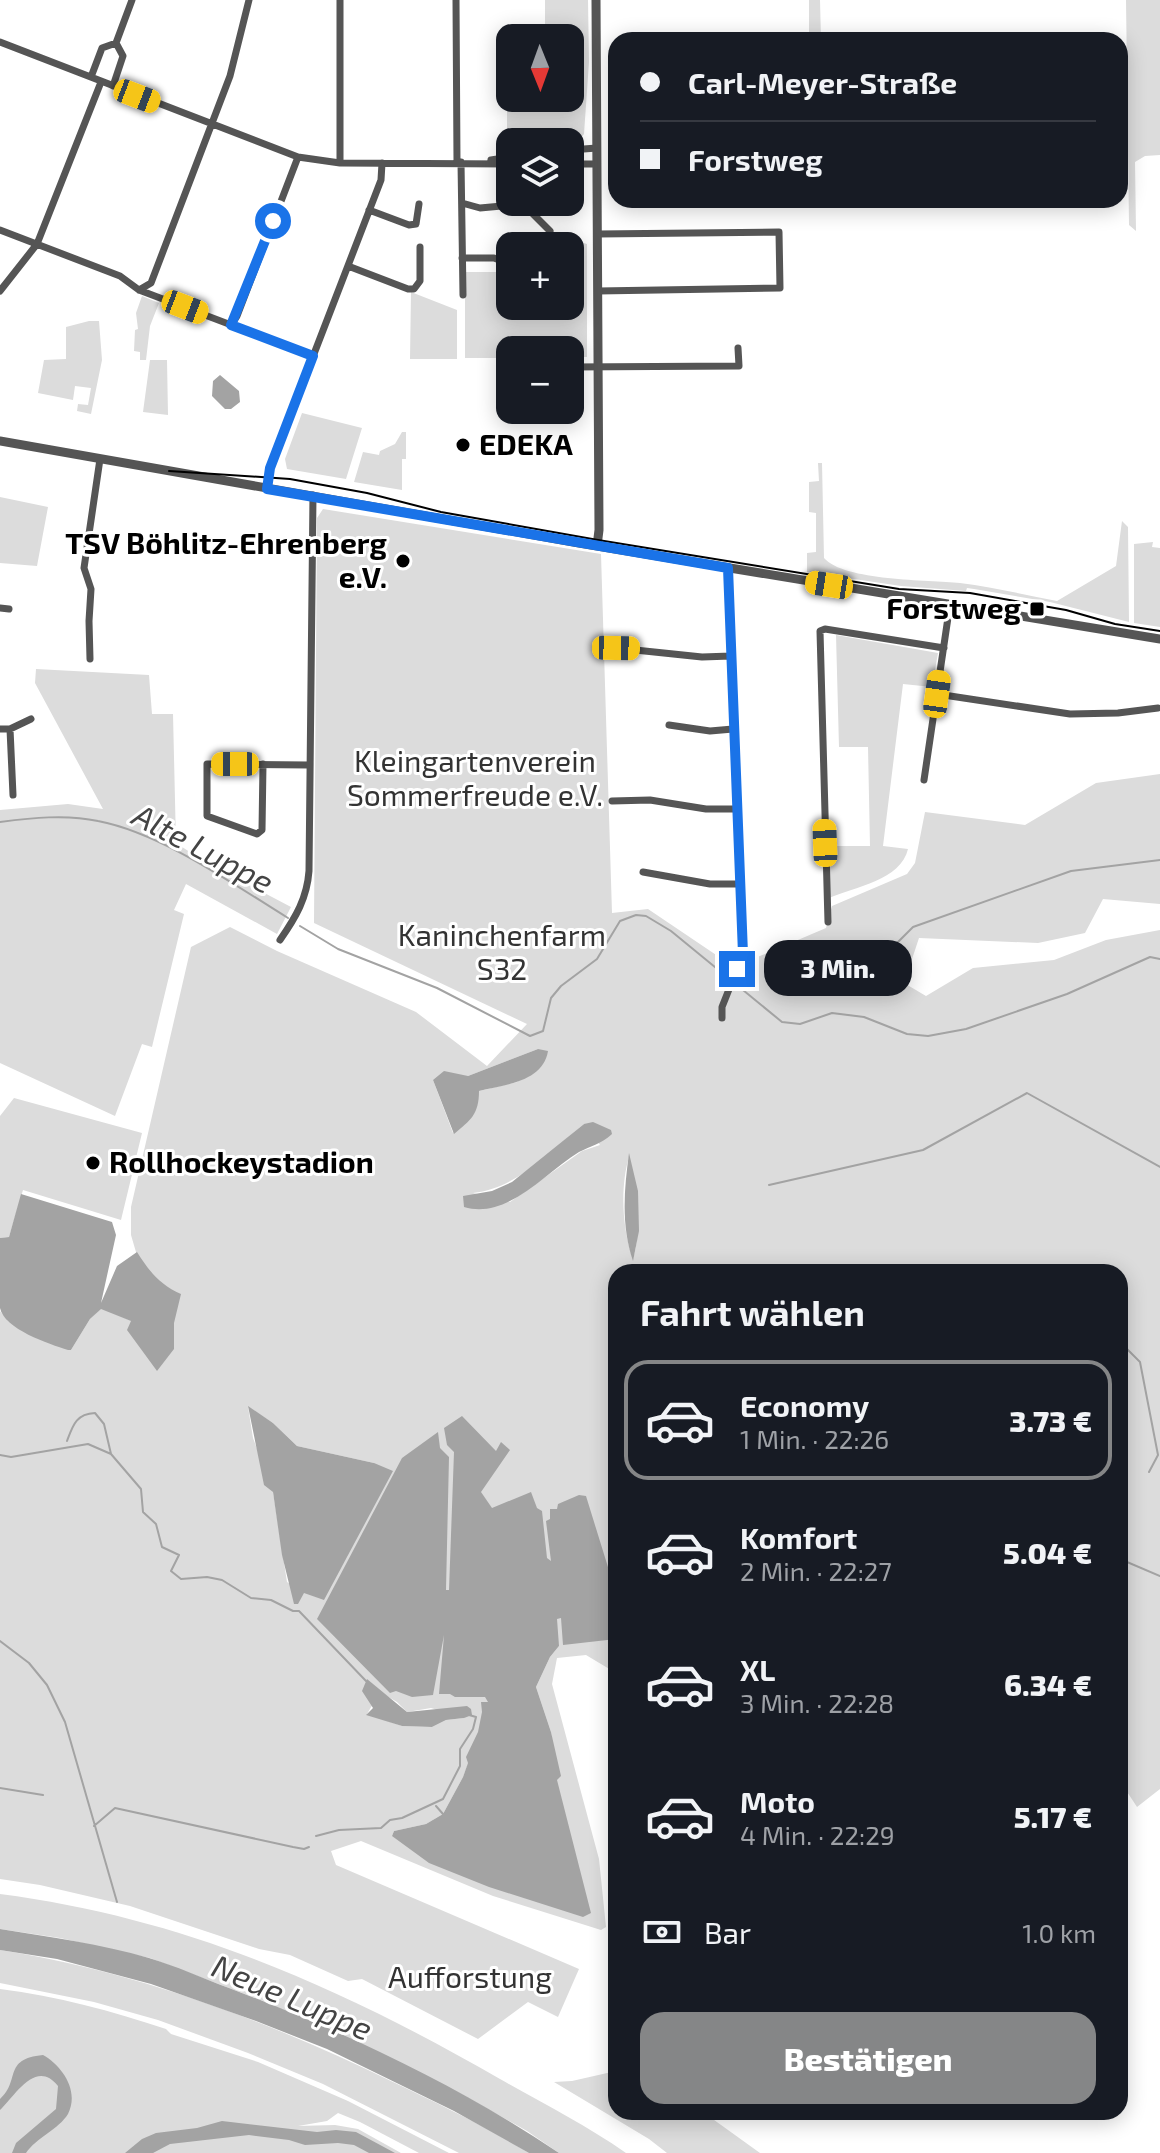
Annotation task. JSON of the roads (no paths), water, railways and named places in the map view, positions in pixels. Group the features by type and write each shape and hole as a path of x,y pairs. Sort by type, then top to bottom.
{"street":[{"path":"113,86 123,56 116,43 132,0"},
{"path":"139,290 151,283 230,76 249,0"},
{"path":"340,0 340,163"},
{"path":"456,0 463,295"},
{"path":"596,0 597,546"},
{"path":"0,42 298,157 340,163 496,163"},
{"path":"91,77 102,48 116,43"},
{"path":"0,291 37,244 101,82"},
{"path":"584,149 597,148"},
{"path":"231,325 298,157"},
{"path":"473,162 496,159"},
{"path":"267,489 270,468 381,180 382,163"},
{"path":"584,164 597,164"},
{"path":"462,203 480,208 523,204 550,231"},
{"path":"369,210 409,225 416,224 419,204"},
{"path":"0,230 120,276 139,290 313,356"},
{"path":"598,234 779,232 780,288 598,291"},
{"path":"348,266 414,289 420,281 420,247"},
{"path":"462,258 496,259"},
{"path":"584,366 739,366 738,348"},
{"path":"0,441 597,546 1160,639"},
{"path":"90,659 91,589 84,568 100,459"},
{"path":"280,940 299,913 308,889 313,495"},
{"path":"722,1018 722,1007 743,954 728,568"},
{"path":"924,780 950,604"},
{"path":"0,608 9,609"},
{"path":"828,922 820,631 825,629 944,648"},
{"path":"616,648 702,657 731,656"},
{"path":"937,694 1070,714 1158,708"},
{"path":"0,729 10,729 31,719"},
{"path":"669,725 710,731 733,729"},
{"path":"10,729 13,795"},
{"path":"263,764 262,830 257,834 207,816 207,764 263,764 309,765"},
{"path":"612,801 650,800 706,809 736,809"},
{"path":"643,872 710,884 739,884"}],"waterway":[{"name":"Alte Luppe","path":"0,822 61,817 122,827 196,861 288,918"},
{"path":"864,955 885,955 913,927 1071,871 1160,860"},
{"path":"300,926 338,949 437,988 530,1036 543,1031 551,998 561,986 597,959 620,921 636,915 646,916 671,931 782,1022 800,1024 832,1013 864,1017 907,1034 928,1036 966,1029 1067,994 1150,957 1160,959"},
{"path":"769,1185 923,1150 1027,1093 1160,1167"},
{"path":"1128,1350 1140,1362 1158,1455 1149,1472"},
{"path":"67,1441 79,1418 95,1413 104,1424 111,1454"},
{"path":"0,1455 11,1457 88,1444 111,1454 141,1489 143,1512 156,1524 162,1547 179,1555 171,1571 181,1579 207,1577 222,1580 251,1598 271,1600 299,1611 366,1681"},
{"path":"1128,1562 1160,1576"},
{"path":"0,1641 29,1663 47,1685 65,1722 117,1902"},
{"path":"316,1836 339,1830 381,1828 390,1820 402,1818 443,1799 460,1766 460,1749 473,1729 476,1717 469,1715"},
{"path":"0,1788 43,1795"},
{"path":"436,1806 443,1814"},
{"path":"94,1826 115,1808 293,1847 309,1847"}],"tram line":[{"path":"169,471 290,479 367,493 441,512 598,540 899,589 970,593 1160,631"}],"place":[{"name":"EDEKA","path":"463,445"},
{"name":"TSV Böhlitz-Ehrenberg e.V.","path":"403,561"},
{"name":"Forstweg","path":"1037,609"},
{"name":"Rollhockeystadion","path":"93,1163"}],"park label":[{"name":"Kleingartenverein Sommerfreude e.V.","path":"475,779"},
{"name":"Kaninchenfarm S32","path":"502,953"},
{"name":"Aufforstung","path":"470,1978"}],"water label":[{"name":"Neue Luppe","path":"292,1998"}]}
